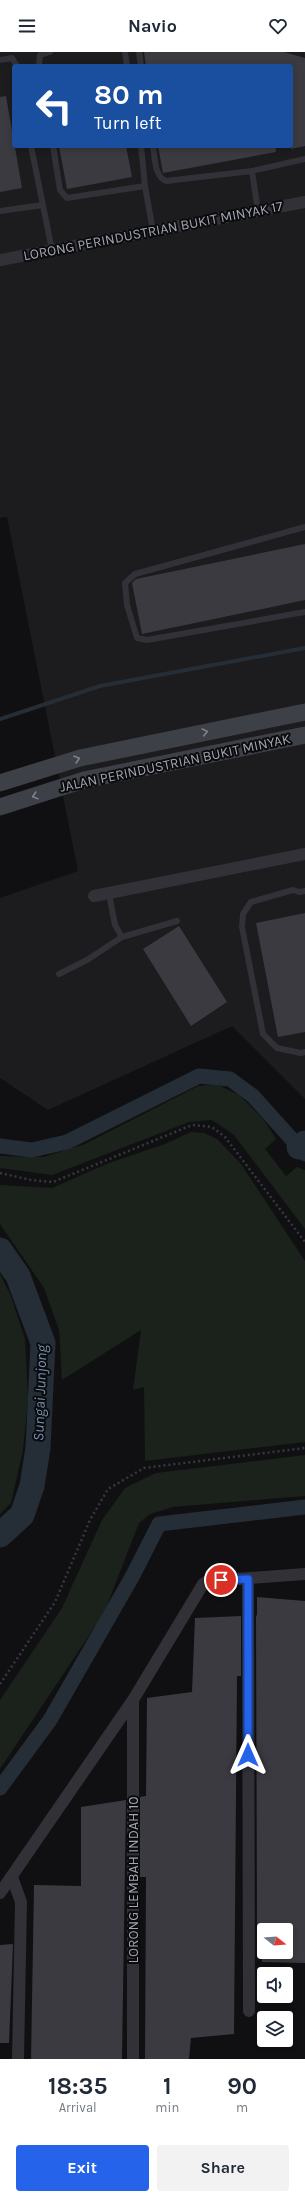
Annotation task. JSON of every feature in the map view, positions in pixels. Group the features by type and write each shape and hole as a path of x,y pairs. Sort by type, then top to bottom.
{"main road":[{"name":"JALAN PERINDUSTRIAN BUKIT MINYAK","path":"0,783 80,758 305,712"},
{"name":"JALAN PERINDUSTRIAN BUKIT MINYAK","path":"0,807 84,780 305,735"}],"street":[{"name":"LORONG PERINDUSTRIAN BUKIT MINYAK 17","path":"0,260 305,202"},
{"path":"94,896 305,854"},
{"path":"0,1893 133,1700 203,1584 208,1581 305,1574"},
{"path":"248,1579 249,2011"},
{"name":"LORONG LEMBAH INDAH 10","path":"133,1700 133,2059"},
{"path":"12,1877 21,1902 18,2059"}],"lane":[{"path":"39,64 40,55 50,52"},
{"path":"125,52 127,64"},
{"path":"139,52 141,64"},
{"path":"0,60 12,58 16,64"},
{"path":"32,148 52,250"},
{"path":"52,148 60,190 68,198 145,186"},
{"path":"141,148 145,186 153,231"},
{"path":"153,148 158,174 160,178 166,181 252,171 305,159"},
{"path":"252,171 258,211"},
{"path":"0,211 43,205"},
{"path":"305,527 135,574 125,583 127,605 137,638 147,640 305,612"},
{"path":"305,891 299,892 293,890 251,902 243,914 242,927 263,1034 277,1048 300,1053 305,1052"},
{"path":"109,894 115,925 122,938"},
{"path":"59,974 87,960 122,938 177,921"}],"path":[{"path":"0,1173 31,1180 54,1182 192,1125 212,1127 225,1137 305,1242"},
{"path":"0,1684 55,1602 90,1520 108,1489 144,1468 305,1448"}],"shaded area":[{"path":"0,52 305,52 305,1099 232,1026 48,1110 0,1078 0,898 78,871 7,517 0,518"},
{"path":"216,1084 239,1095 264,1120 276,1139 265,1149 286,1176 297,1167 305,1170 305,1229 234,1135 212,1120 189,1122 52,1175 0,1168 0,1156 43,1157 85,1144 198,1086"},
{"path":"191,1132 204,1133 217,1139 241,1164 305,1261 305,1442 145,1461 144,1387 133,1390 141,1330 62,1380 59,1330 44,1288 0,1224 0,1185 52,1188 109,1163 165,1144"},
{"path":"0,1274 11,1296 25,1339 28,1399 23,1450 11,1503 0,1514"},
{"path":"305,1455 305,1496 173,1507 150,1514 139,1523 104,1613 0,1769 0,1700 62,1608 102,1520 125,1488 156,1473"}],"building":[{"path":"144,52 284,52 305,58 305,146 291,149 293,148 293,64 146,64"},
{"path":"6,96 12,130 12,148 15,148 22,188 0,192 0,97"},
{"path":"59,148 126,148 132,177 67,189"},
{"path":"158,148 275,148 276,152 163,173"},
{"path":"305,544 305,600 142,634 132,583 136,579"},
{"path":"305,913 305,1032 278,1037 256,923"},
{"path":"179,926 227,1002 191,1026 143,949"},
{"path":"257,1597 305,1601 305,1963 262,1962 262,1959 293,1959 293,1923 257,1923 257,1930 256,1616"},
{"path":"241,1616 241,1676 237,1676 234,2034 191,2038 189,2059 145,2059 146,1877 140,1877 140,1797 146,1796 147,1698 192,1692 195,1618"},
{"path":"126,1800 122,2059 31,2059 34,1885 81,1886 81,1807"},
{"path":"13,1944 9,2043 0,2043 0,1945"}],"waterway":[{"path":"0,719 100,686 305,648"},
{"path":"0,1146 32,1150 67,1142 199,1076 230,1079 253,1096 305,1154"},
{"path":"299,1147 305,1143"},
{"name":"Sungai Junjong","path":"0,1250 18,1276 43,1343 38,1448 32,1486 22,1515 0,1535"},
{"path":"0,1788 50,1720 132,1577 159,1524 305,1507"}],"route":[{"path":"221,1580 248,1579 248,1755"}]}
